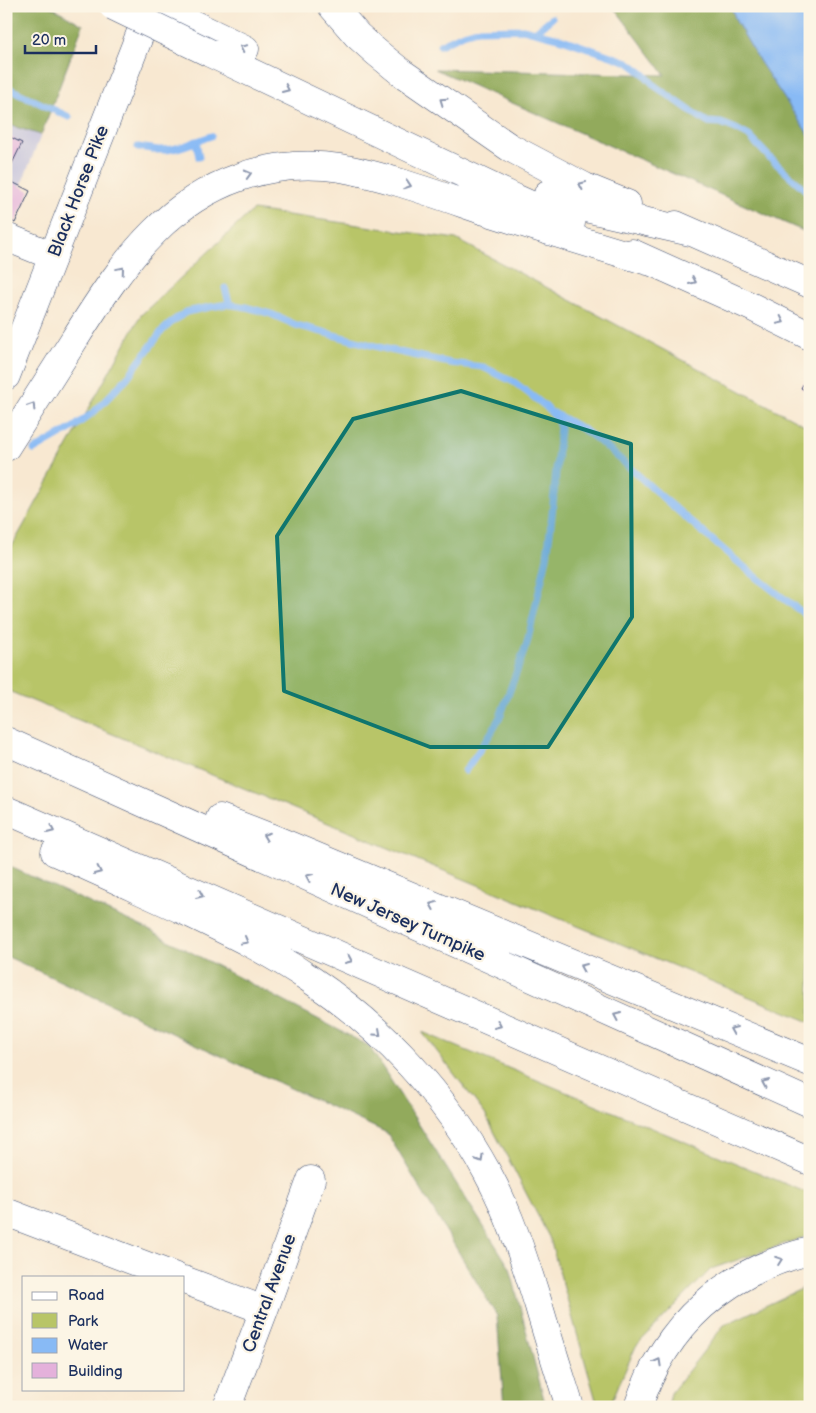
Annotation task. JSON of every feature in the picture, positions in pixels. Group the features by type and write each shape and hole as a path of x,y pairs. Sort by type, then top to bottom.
{"main road":[{"path":"113,6 213,44 577,206 691,232"},
{"path":"153,6 213,44 507,194 648,261 752,307 810,336"},
{"name":"Black Horse Pike","path":"6,376 12,344 53,256 153,6"},
{"path":"332,6 357,35 402,73 509,147 585,187 810,284"},
{"path":"6,447 114,277 136,251 174,214 195,198 218,185 242,175 271,168 312,166 340,168 397,182 550,232 648,261"},
{"path":"6,237 53,256"},
{"path":"6,740 269,837 810,1062"},
{"name":"New Jersey Turnpike","path":"6,740 810,1103"},
{"path":"6,810 810,1161"},
{"path":"6,830 229,932 271,954 310,978 347,1006 382,1036 406,1060 442,1102 492,1181 507,1213 524,1258 570,1407"},
{"name":"Central Avenue","path":"227,1407 311,1180"},
{"path":"6,1212 173,1276"},
{"path":"638,1407 642,1394 666,1348 683,1325 701,1306 725,1287 751,1272 778,1260 810,1251"},
{"path":"185,1280 264,1310"}],"highlighted area":[{"path":"461,391 631,444 632,617 548,747 430,747 284,691 277,536 353,419"}],"shaded area":[{"path":"6,124 41,135 6,223"}],"green space":[{"path":"6,6 50,6 83,25 41,135 6,124"},
{"path":"613,6 810,6 810,234 435,69 665,75"},
{"path":"253,210 456,239 810,428 810,1022 6,690 6,557 141,315"},
{"path":"6,865 145,928 369,1046 510,1268 546,1407 504,1407 497,1316 387,1133 6,956"},
{"path":"422,1032 810,1194 810,1235 711,1269 636,1346 609,1407 598,1407 550,1239 485,1114"},
{"path":"810,1285 810,1407 668,1407 671,1393 724,1325"}],"water":[{"path":"731,6 810,6 810,137 760,62 736,21"}],"building":[{"path":"6,135 22,143 6,176"},
{"path":"6,179 30,191 15,223 6,218"},
{"path":"810,372 810,393 801,388"}],"waterway":[{"path":"535,32 552,18"},
{"path":"440,45 463,34 477,30 523,29 559,38 628,62 644,74 655,86 707,122 721,123 749,136 810,194"},
{"path":"6,87 69,117"},
{"path":"138,147 165,150 185,146 211,136"},
{"path":"196,141 199,157"},
{"path":"225,288 230,305"},
{"path":"34,450 74,427 95,411 127,378 162,331 173,321 186,312 228,304 271,314 296,325 390,350 450,363 483,367 514,382 545,406 557,419 560,428 547,557 527,643 500,717 465,771"},
{"path":"554,413 598,440 738,562 810,618"}]}
